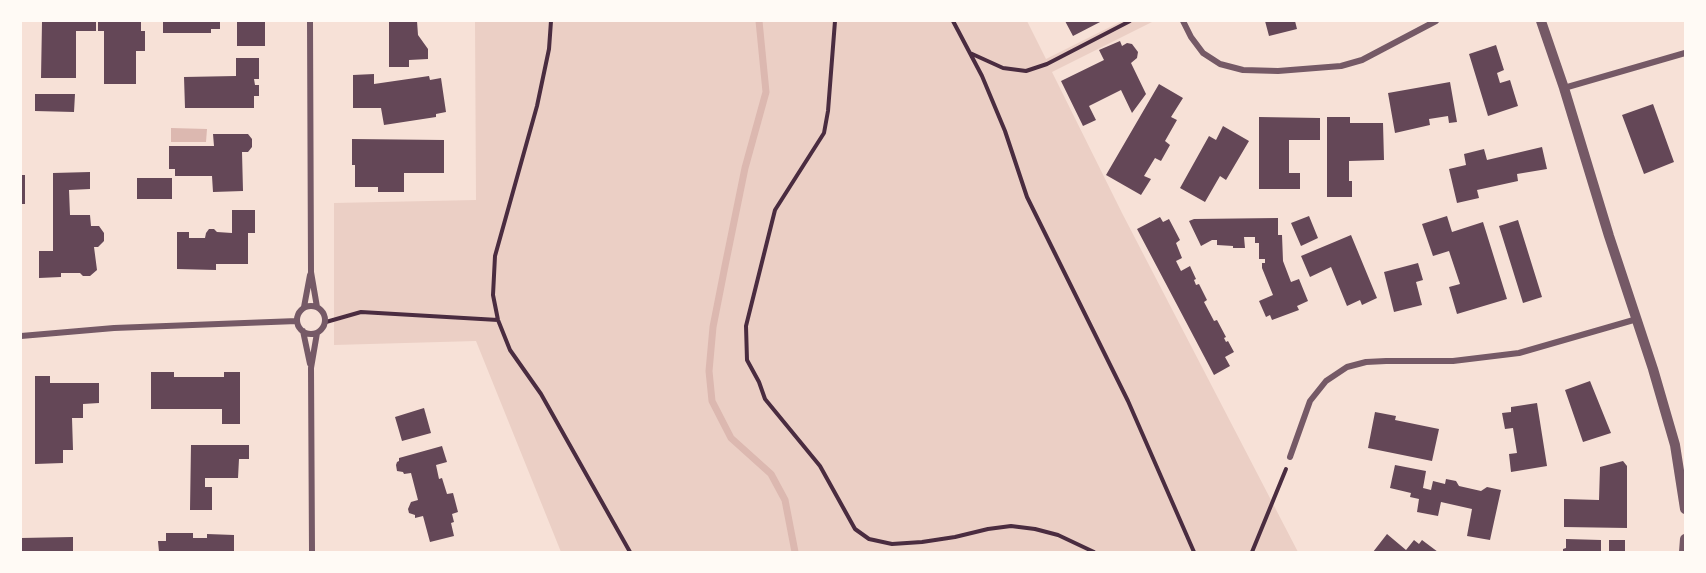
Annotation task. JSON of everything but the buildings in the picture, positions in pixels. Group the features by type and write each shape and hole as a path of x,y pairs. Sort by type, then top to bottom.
{"street":[{"path":"309,21 311,272 317,307"},
{"path":"1183,21 1203,53 1220,64 1243,70 1278,71 1341,66 1362,60 1436,21"},
{"path":"1541,21 1675,445 1685,509"},
{"path":"1564,88 1685,53"},
{"path":"304,307 311,272"},
{"path":"311,368 303,331 297,321 298,313 308,305 317,307 324,313 326,322 317,333 311,368 312,552"},
{"path":"1290,457 1310,401 1326,381 1347,367 1366,362 1453,361 1510,355 1637,319"},
{"path":"21,336 114,328 297,321"},
{"path":"303,331 317,333"},
{"path":"1684,552 1685,538"}],"path":[{"path":"551,21 549,49 537,106 495,256 493,295 498,320 510,350 541,394 630,552"},
{"path":"835,21 828,111 824,133 775,210 746,326 747,360 765,399 820,466 855,528 868,539 892,544 922,542 1011,526 1058,535 1094,552"},
{"path":"953,21 982,76 1027,197 1128,401 1194,552"},
{"path":"969,52 1003,68 1026,71 1047,64 1130,21"},
{"path":"326,322 361,312 498,320"},
{"path":"1252,552 1290,457"}],"shaded area":[{"path":"475,21 1027,21 1046,59 1122,21 1154,21 1052,72 1122,213 1298,552 561,552 476,341 334,345 334,203 476,200"},
{"path":"171,128 207,129 206,142 171,142"}],"waterway":[{"path":"759,21 766,92 745,168 713,327 709,371 712,401 731,438 771,474 785,500 795,552"}]}
